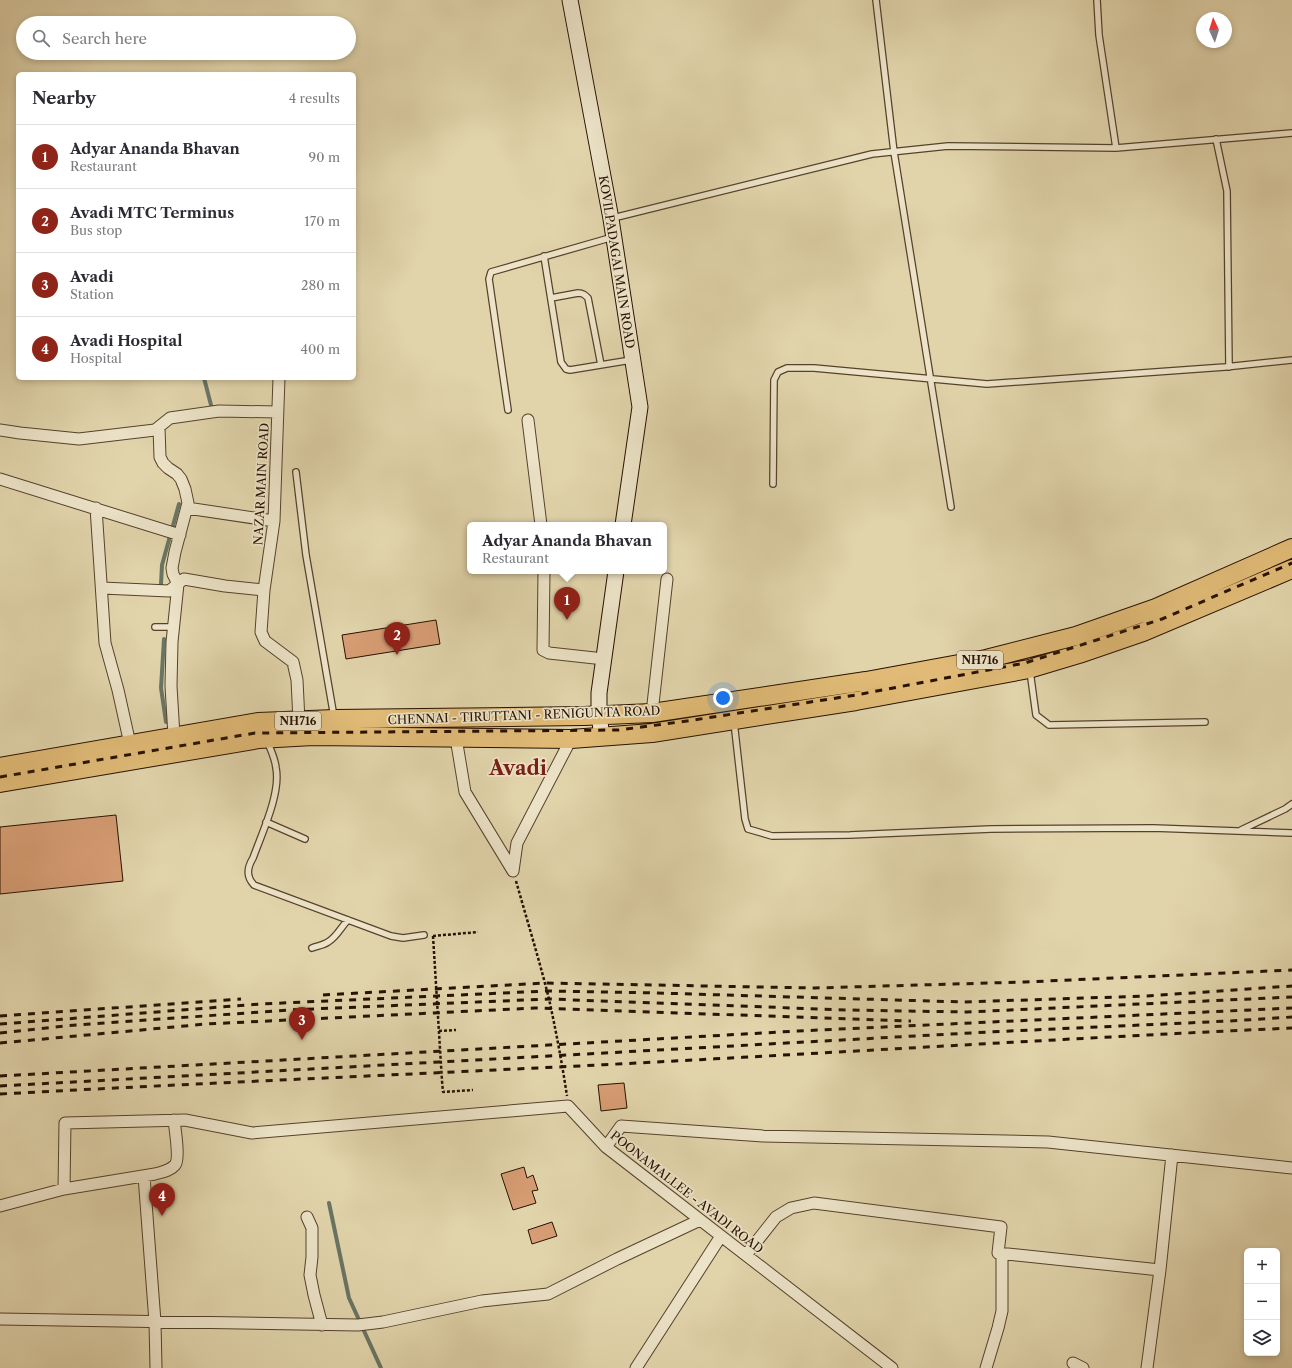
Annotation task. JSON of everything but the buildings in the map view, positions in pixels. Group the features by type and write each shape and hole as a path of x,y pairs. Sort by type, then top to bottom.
{"highway":[{"name":"CHENNAI - TIRUTTANI - RENIGUNTA ROAD","path":"0,767 258,722 299,720 336,728 456,738 571,739 652,732 732,711 866,681 986,659 1076,636 1156,608 1292,548"},
{"name":"CHENNAI - TIRUTTANI - RENIGUNTA ROAD","path":"0,783 190,750 266,739 313,736 336,728 599,715 732,711 856,701 1029,669 1080,654 1143,632 1292,570"},
{"path":"1215,582 1223,599"}],"main road":[{"name":"KOVILPADAGAI MAIN ROAD","path":"570,0 611,219 640,407 623,522"},
{"path":"602,737 599,715 599,693 616,574"}],"street":[{"name":"NAZAR MAIN ROAD","path":"279,380 274,521 264,590 262,632 265,641 293,662 297,680 299,720"},
{"path":"0,430 79,439 155,430 170,418 219,411 278,412"},
{"path":"528,420 541,522"},
{"path":"159,427 160,458 163,463 181,479 188,504 176,534 172,574 181,581 264,590"},
{"path":"0,481 96,508 176,534"},
{"path":"96,508 105,643 118,690 130,744"},
{"path":"187,508 274,521"},
{"path":"544,574 543,650 549,654 604,659"},
{"path":"652,713 667,579"},
{"path":"102,588 168,591 181,581"},
{"path":"174,736 171,686 172,642 181,581"},
{"path":"456,738 465,792 514,871"},
{"path":"514,871 517,843 571,739"},
{"path":"64,1189 65,1123 185,1120 252,1133 568,1106"},
{"name":"POONAMALLEE - AVADI ROAD","path":"568,1106 606,1147 892,1368"},
{"path":"0,1206 64,1189 144,1176 168,1170 174,1166 176,1162 177,1137 174,1120"},
{"path":"606,1147 621,1126 763,1136 1048,1142 1292,1168"},
{"path":"1147,1368 1160,1270 1172,1155"},
{"path":"144,1176 155,1322 156,1368"},
{"path":"746,1255 776,1217 791,1208 814,1203 1001,1227 998,1253 1002,1254 1160,1270"},
{"path":"307,1217 312,1228 312,1257 310,1275 322,1325"},
{"path":"0,1319 322,1325 358,1325 383,1322 482,1301 548,1294 616,1259 700,1220"},
{"path":"636,1368 721,1236"},
{"path":"986,1368 1002,1311 1002,1254"}],"lane":[{"path":"876,0 894,152 951,507"},
{"path":"1097,0 1099,35 1116,148"},
{"path":"611,219 872,154 948,146 1116,148 1292,133"},
{"path":"1216,139 1227,191 1229,367"},
{"path":"508,410 489,280 491,272 614,237"},
{"path":"544,256 563,367 570,370 633,360"},
{"path":"551,298 582,293 588,298 601,365"},
{"path":"773,484 774,380 778,372 786,368 814,368 987,384 1229,367 1292,360"},
{"path":"296,472 306,555 336,728"},
{"path":"155,627 174,627"},
{"path":"1029,669 1036,715 1049,724 1205,722"},
{"path":"732,711 745,820 748,830 772,836 850,835 999,829 1153,828 1292,832"},
{"path":"266,739 274,756 277,769 277,780 266,822 253,858 249,864 248,870 250,880 254,885 391,936 403,938 424,935"},
{"path":"1239,831 1285,809 1292,804"},
{"path":"266,822 305,839"},
{"path":"312,948 328,943 337,935 341,927 348,920"}],"path":[{"path":"514,871 549,1000 561,1055 568,1106"},
{"path":"473,1090 443,1092 433,936 478,932"},
{"path":"439,1032 456,1030"}],"waterway":[{"path":"205,380 211,405"},
{"path":"161,584 162,565 179,504"},
{"path":"164,639 161,688 166,722"},
{"path":"329,1203 349,1298 381,1368"}],"railway":[{"path":"0,777 255,733 619,730 856,695 1025,663 1162,619 1292,563"},
{"path":"323,995 545,983 815,988 1025,982 1292,970"},
{"path":"0,1024 260,1004 547,991 964,1002 1147,996 1292,986"},
{"path":"0,1033 64,1026 288,1010 549,999 847,1010 967,1012 1292,997"},
{"path":"0,1016 241,999"},
{"path":"0,1043 206,1024 535,1008 911,1021"},
{"path":"0,1076 798,1031 1292,1008"},
{"path":"0,1086 988,1032 1292,1017"},
{"path":"0,1094 650,1062 1292,1028"}],"place":[{"name":"Adyar Ananda Bhavan","path":"567,620"},
{"name":"Avadi MTC Terminus","path":"397,655"},
{"name":"Avadi","path":"302,1040"},
{"name":"Avadi Hospital","path":"162,1216"}],"district":[{"name":"Avadi","path":"518,768"}]}
